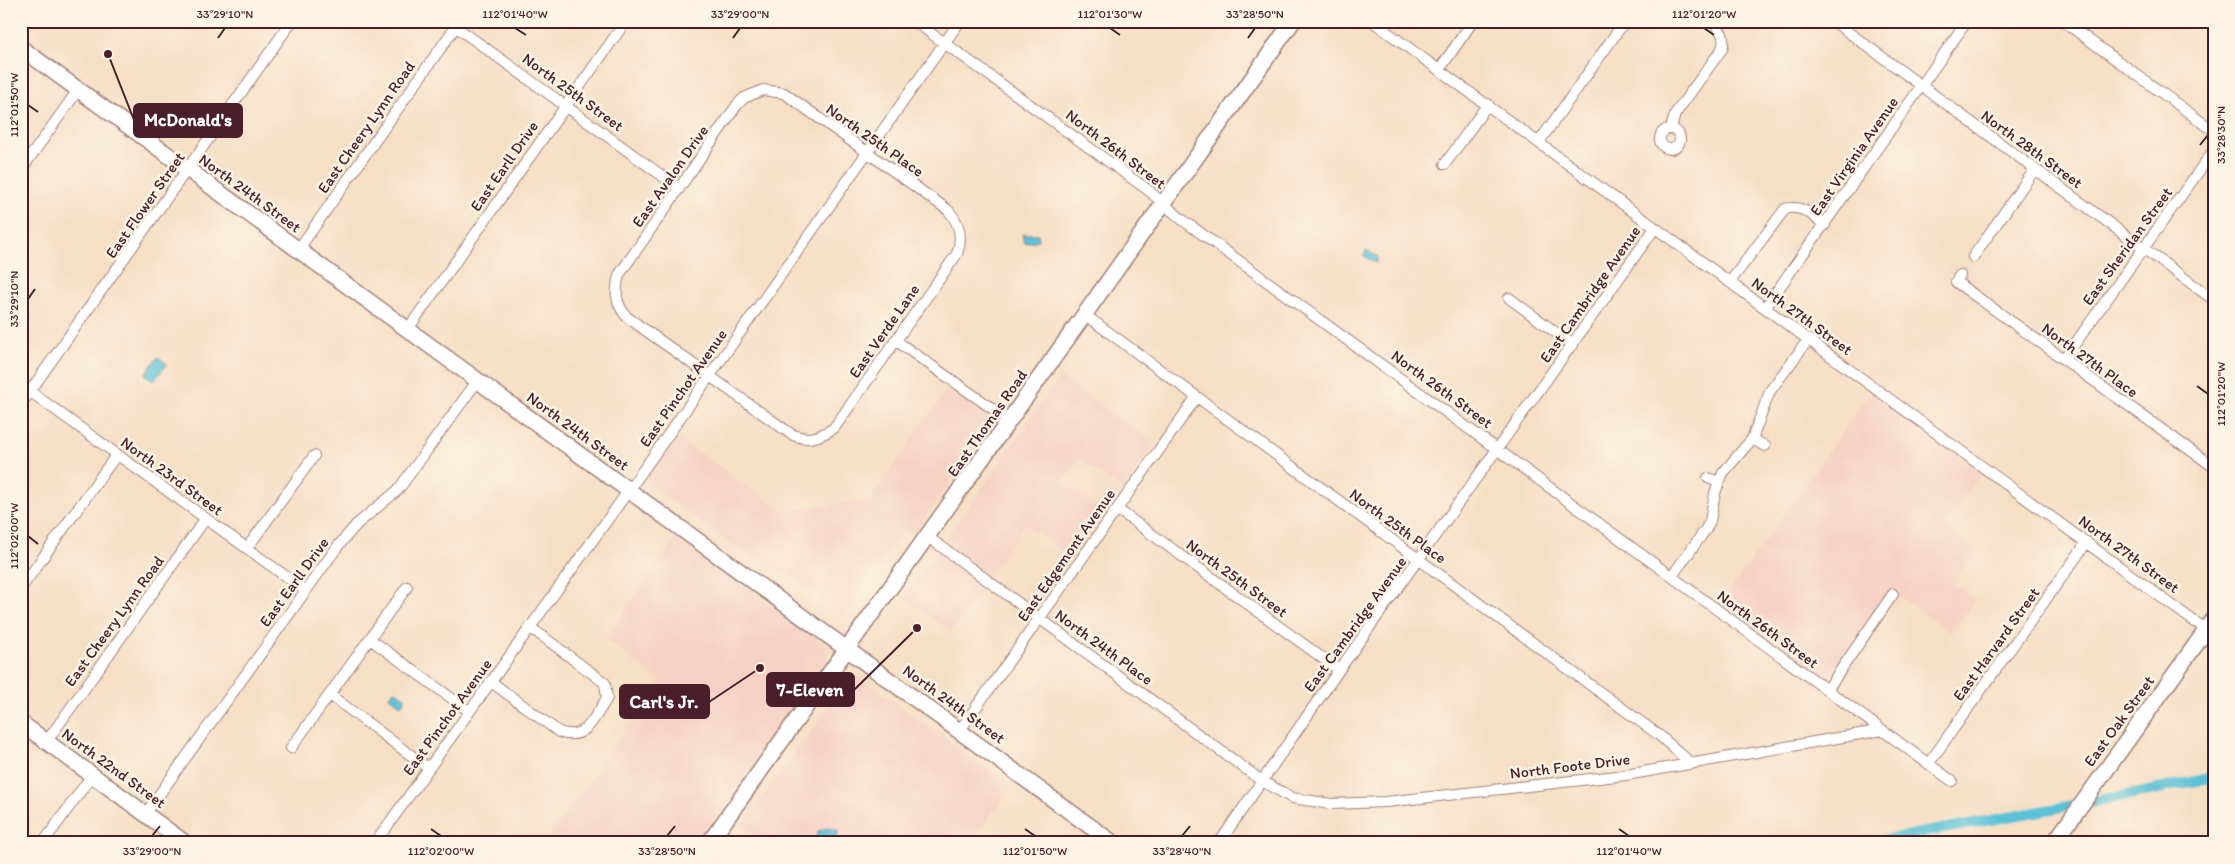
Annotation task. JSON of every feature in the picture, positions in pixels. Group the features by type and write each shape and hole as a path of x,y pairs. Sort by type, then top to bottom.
{"main road":[{"name":"East Thomas Road","path":"709,843 1293,21"},
{"name":"North 24th Street","path":"21,48 1113,843"},
{"name":"East Oak Street","path":"2054,843 2211,627"},
{"name":"North 22nd Street","path":"21,723 185,843"}],"street":[{"name":"East Flower Street","path":"21,404 292,21"},
{"name":"East Earll Drive","path":"408,330 626,21"},
{"name":"North 26th Street","path":"914,21 1952,781"},
{"name":"East Pinchot Avenue","path":"374,843 629,490 960,21"},
{"name":"North 27th Street","path":"1372,21 2087,542 2211,627"},
{"path":"1439,70 1473,21"},
{"path":"1539,142 1625,21"},
{"path":"1671,129 1675,114 1722,49 1725,42 1722,32 1713,21"},
{"name":"North 28th Street","path":"1833,21 2214,300"},
{"name":"East Virginia Avenue","path":"1765,308 1825,225 1856,176 1967,21"},
{"path":"2063,21 2214,131"},
{"name":"North 25th Street","path":"454,23 680,188"},
{"name":"East Cheery Lynn Road","path":"298,250 454,23"},
{"path":"21,170 78,90"},
{"name":"North 25th Place","path":"763,90 784,93 948,210 956,219 960,229"},
{"name":"East Avalon Drive","path":"709,376 627,317 617,301 615,291 619,275 737,105 744,98 763,90"},
{"path":"1445,164 1488,104"},
{"name":"East Sheridan Street","path":"2064,359 2214,150"},
{"path":"1974,257 2035,169"},
{"path":"1730,282 1785,209 1794,206 1806,211 1825,225"},
{"name":"East Cambridge Avenue","path":"1219,843 1339,670 1656,228"},
{"name":"East Verde Lane","path":"709,376 791,434 801,438 814,438 834,428 956,254 960,246 960,229"},
{"name":"North 27th Place","path":"1960,275 1956,282 2214,467"},
{"path":"1508,298 1573,345"},
{"name":"North 25th Place","path":"1085,315 1660,736 1692,764"},
{"path":"896,340 1010,421"},
{"path":"1672,576 1710,521 1719,482 1723,473 1752,439 1770,390 1808,340"},
{"name":"East Earll Drive","path":"146,813 349,531 386,500 406,480 478,380"},
{"name":"North 23rd Street","path":"21,384 306,591"},
{"name":"East Edgemont Avenue","path":"960,730 1196,398"},
{"path":"1752,439 1765,446"},
{"path":"21,588 117,454"},
{"path":"247,548 314,456"},
{"path":"1708,478 1719,482"},
{"name":"North 25th Street","path":"1117,509 1339,670"},
{"name":"East Cheery Lynn Road","path":"46,741 206,518"},
{"name":"North 24th Place","path":"928,537 1262,781"},
{"name":"East Harvard Street","path":"1929,763 2087,542"},
{"path":"291,748 408,587"},
{"path":"1828,690 1893,594"},
{"path":"490,681 559,732 570,736 577,736 587,728 607,698 604,683 530,627"},
{"path":"370,639 469,711"},
{"path":"330,695 428,768"},
{"name":"North Foote Drive","path":"1262,781 1292,798 1331,804 1376,802 1626,775 1883,730"},
{"path":"43,843 93,774"}],"shaded area":[{"path":"1060,377 1155,443 1122,489 1079,459 1062,483 1106,513 1073,559 1025,524 951,632 904,598"},
{"path":"947,389 988,417 991,423 916,532 902,531 844,615 787,574 747,555 649,485 646,477 675,436 783,511 870,500"},
{"path":"1870,393 1981,474 1944,524 1977,549 1953,583 1976,599 1951,633 1890,590 1826,682 1720,604"},
{"path":"676,538 826,646 829,660 696,843 545,843 660,681 605,639"},
{"path":"860,678 1012,786 970,843 765,843 741,826 849,679"}],"water":[{"path":"1022,234 1038,234 1039,240 1024,243"},
{"path":"1366,250 1378,257 1376,263 1364,256"},
{"path":"158,357 167,364 154,381 145,374"},
{"path":"394,690 406,698 401,705 389,697"},
{"path":"827,828 838,830 838,836 828,842 820,841 816,835 819,831"}],"waterway":[{"path":"1866,843 2139,793 2214,777"}],"place":[{"name":"McDonald's","path":"108,54"},
{"name":"7-Eleven","path":"917,628"},
{"name":"Carl's Jr.","path":"760,668"}]}
